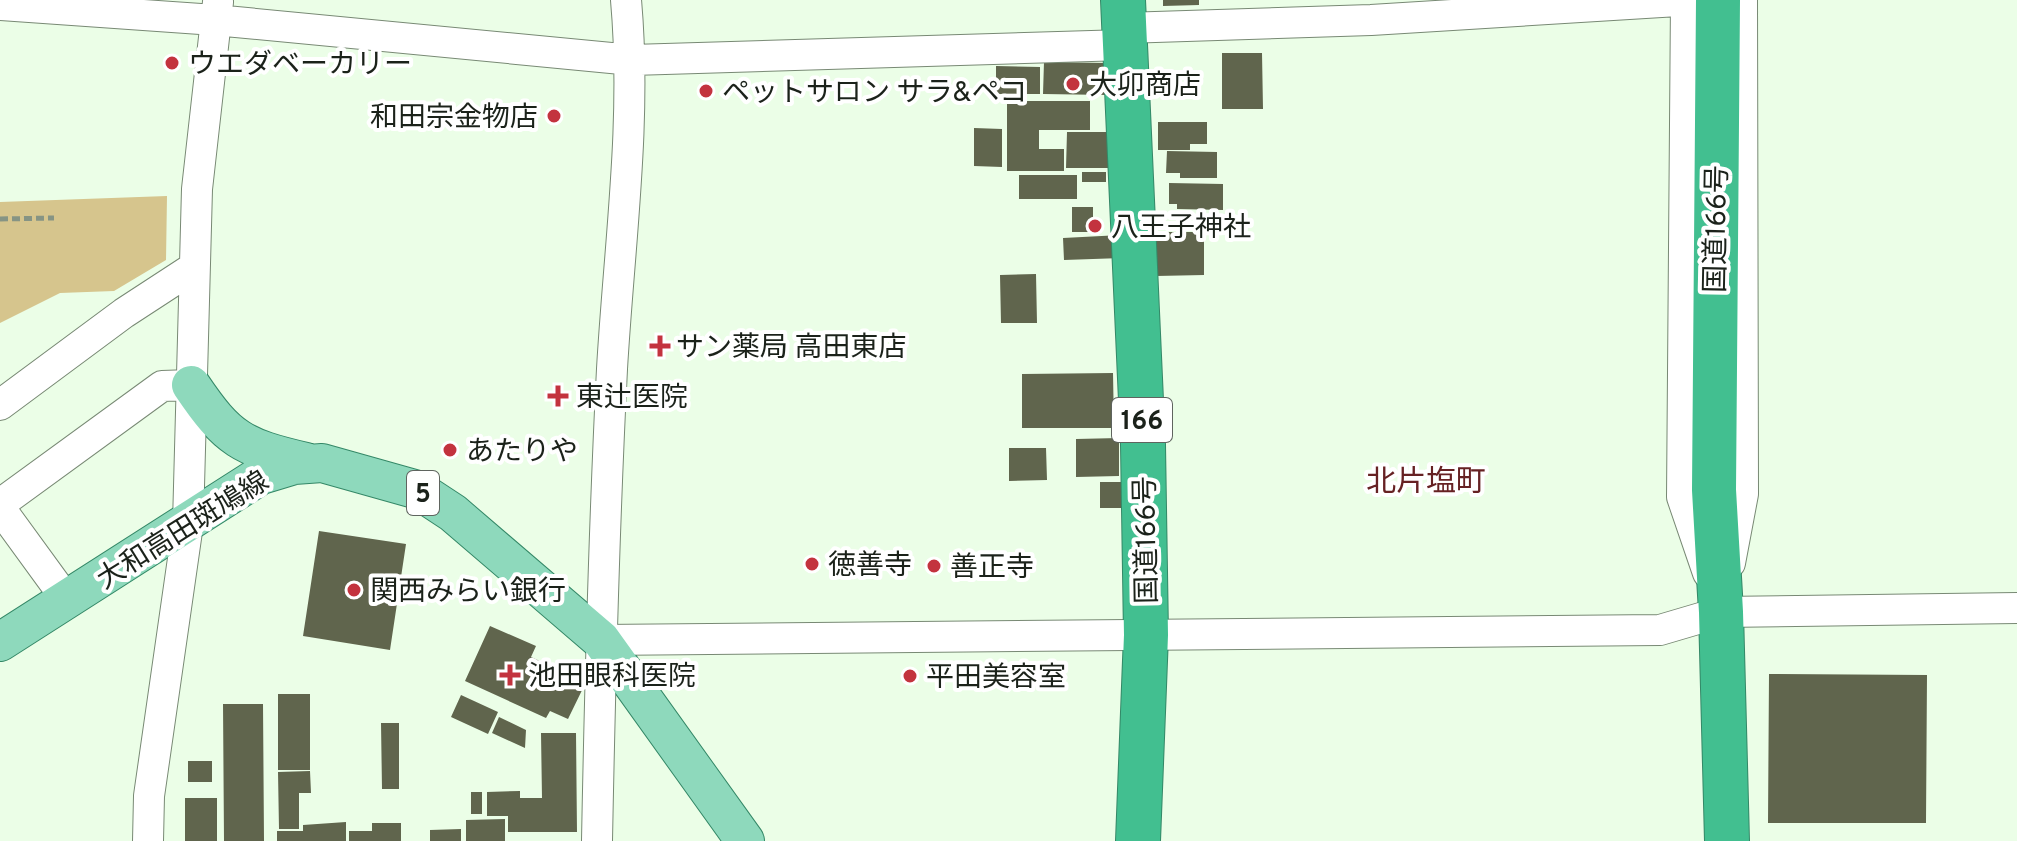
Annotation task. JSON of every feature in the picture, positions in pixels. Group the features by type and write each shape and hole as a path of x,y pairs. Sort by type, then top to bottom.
{"highway":[{"name":"国道166号","path":"1718,0 1714,490 1721,612 1727,841"},
{"name":"国道166号","path":"1124,24 1143,445 1146,635 1138,841"}],"main road":[{"path":"191,385 214,419 239,442 308,463"},
{"name":"大和高田斑鳩線","path":"0,642 261,475 308,463 381,477 418,490 495,547 601,640 745,841"}],"street":[{"path":"597,841 601,640 632,60 626,0"},
{"path":"1686,0 1682,497 1721,612"},
{"path":"0,5 216,10 632,60 1124,24 1371,20 1694,0"},
{"path":"1721,612 1743,494 1742,0"},
{"path":"148,841 149,796 188,524 197,189 216,10"},
{"path":"0,405 124,313 193,268"},
{"path":"67,600 0,506 162,386 191,385"},
{"path":"601,640 1660,630 1721,612 2017,608"}],"path":[{"path":"0,219 54,218"}],"shaded area":[{"path":"167,196 166,260 114,291 60,293 0,323 0,202"}],"building":[{"path":"1163,0 1199,0 1199,5 1163,6"},
{"path":"1222,53 1262,53 1263,109 1222,109"},
{"path":"1044,62 1109,63 1108,95 1043,94"},
{"path":"996,66 1040,67 1040,94 996,94"},
{"path":"1007,101 1090,101 1090,130 1039,130 1039,149 1064,149 1064,171 1007,171"},
{"path":"1158,122 1207,122 1207,144 1190,144 1190,150 1158,150"},
{"path":"974,128 1002,129 1002,167 974,166"},
{"path":"1067,132 1112,132 1112,168 1066,168"},
{"path":"1167,151 1217,152 1217,178 1180,178 1180,173 1166,173"},
{"path":"1082,172 1106,172 1106,182 1082,182"},
{"path":"1019,175 1077,175 1077,199 1019,199"},
{"path":"1169,183 1223,184 1223,210 1177,209 1177,204 1169,204"},
{"path":"1072,207 1093,207 1093,232 1072,232"},
{"path":"1156,232 1204,232 1204,275 1156,276"},
{"path":"1121,235 1122,258 1064,260 1063,238"},
{"path":"1036,274 1037,323 1001,323 1000,275"},
{"path":"1113,373 1114,428 1022,428 1022,374"},
{"path":"1119,438 1119,476 1076,477 1076,439"},
{"path":"1009,448 1046,448 1047,480 1009,481"},
{"path":"1100,482 1139,482 1140,508 1100,508"},
{"name":"関西みらい銀行","path":"319,531 406,544 390,650 303,636"},
{"path":"490,626 536,646 531,657 586,682 568,719 550,711 546,718 465,681"},
{"path":"1769,674 1927,675 1926,823 1768,823"},
{"path":"278,694 310,694 310,770 278,770"},
{"path":"461,695 498,712 488,734 451,717"},
{"path":"223,704 263,704 264,841 224,841"},
{"path":"499,717 526,730 525,748 492,733"},
{"path":"381,723 399,723 399,789 382,789"},
{"path":"541,733 576,733 577,832 508,832 508,816 487,816 487,792 520,791 520,798 542,798"},
{"path":"188,761 212,761 212,782 188,782"},
{"path":"310,771 311,793 299,793 299,829 279,829 278,772"},
{"path":"471,792 482,792 482,814 471,814"},
{"path":"185,798 217,798 217,841 185,841"},
{"path":"505,819 505,841 466,841 466,820"},
{"path":"346,822 346,841 277,841 277,831 303,831 303,825"},
{"path":"372,823 401,823 401,841 349,841 349,831 372,831"},
{"path":"461,829 461,841 430,841 430,830"}],"place":[{"name":"ウエダベーカリー","path":"172,63"},
{"name":"大卯商店","path":"1073,84"},
{"name":"ペットサロン サラ&ペコ","path":"706,91"},
{"name":"和田宗金物店","path":"554,116"},
{"name":"八王子神社","path":"1095,226"},
{"name":"サン薬局 高田東店","path":"660,346"},
{"name":"東辻医院","path":"558,396"},
{"name":"あたりや","path":"450,450"},
{"name":"徳善寺","path":"812,564"},
{"name":"善正寺","path":"934,566"},
{"name":"関西みらい銀行","path":"354,590"},
{"name":"池田眼科医院","path":"510,675"},
{"name":"平田美容室","path":"910,676"}],"district":[{"name":"北片塩町","path":"1426,481"}]}
